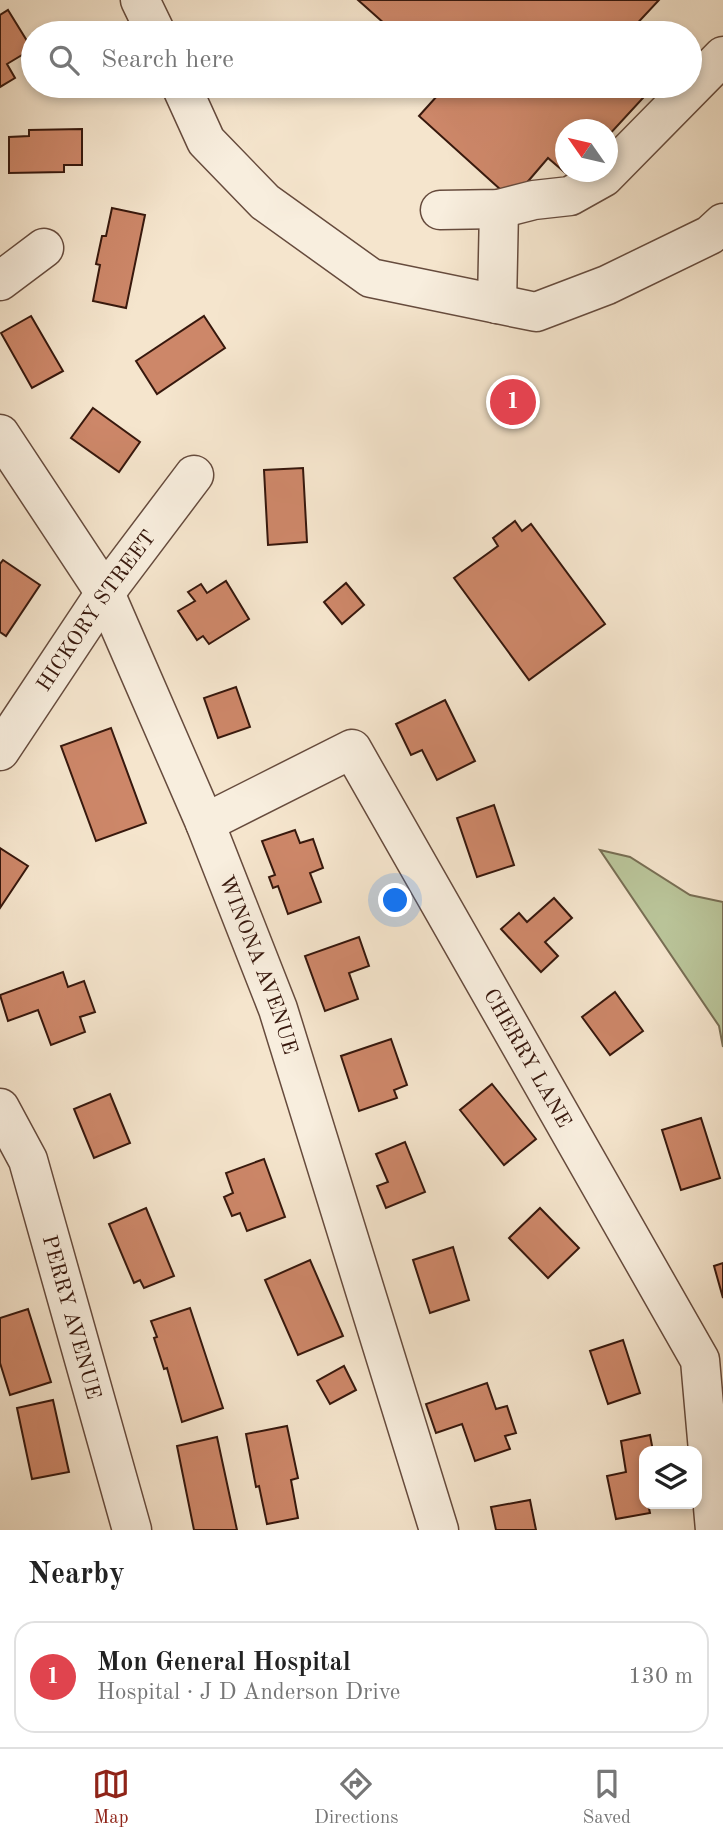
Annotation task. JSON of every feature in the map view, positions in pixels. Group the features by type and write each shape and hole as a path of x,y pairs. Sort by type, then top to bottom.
{"street":[{"path":"140,0 150,21"},
{"path":"702,77 723,56"},
{"path":"186,98 206,141 265,202 371,278 536,313 607,285 710,235 723,223"},
{"path":"440,210 499,209 534,200 570,196 604,177 682,98"},
{"path":"497,304 499,209"},
{"path":"0,281 44,248"},
{"name":"WINONA AVENUE","path":"7,460 105,593 205,823 278,1009 439,1530"},
{"name":"HICKORY STREET","path":"0,751 105,593 194,475"},
{"name":"CHERRY LANE","path":"205,823 352,749 700,1360 715,1530"},
{"name":"PERRY AVENUE","path":"0,1108 27,1160 132,1530"}],"green space":[{"path":"600,850 630,857 690,895 723,902 723,1047 719,1026"}],"building":[{"path":"358,0 659,0 639,21 382,21"},
{"path":"8,10 21,31 21,56 7,64 15,78 0,87 0,15"},
{"path":"435,98 643,98 618,125 618,119 555,119 555,164 548,158 512,200 419,116"},
{"path":"82,129 82,165 64,165 64,172 9,173 9,137 29,136 29,130"},
{"path":"112,208 145,215 126,308 93,301 100,265 96,264"},
{"path":"31,316 63,371 32,388 1,333"},
{"path":"204,316 225,348 157,394 136,361"},
{"path":"93,408 140,442 119,472 71,438"},
{"path":"303,468 307,542 268,545 264,470"},
{"path":"515,521 522,531 531,524 605,624 529,680 454,578 498,546 493,538"},
{"path":"3,560 40,585 6,636 0,632 0,564"},
{"path":"226,581 249,619 209,644 203,636 197,640 178,611 195,601 188,592 201,584 207,593"},
{"path":"346,583 364,605 342,624 324,602"},
{"path":"236,687 250,727 218,738 204,698"},
{"path":"445,700 475,761 437,780 422,750 411,755 396,724"},
{"path":"111,728 146,823 96,841 61,746"},
{"path":"494,805 514,865 477,877 457,818"},
{"path":"295,830 300,843 313,839 323,868 310,873 321,902 288,914 278,886 273,888 269,877 275,875 262,841"},
{"path":"0,848 28,866 0,908"},
{"path":"554,898 572,918 545,942 558,956 541,972 501,929 519,913 527,922"},
{"path":"359,937 369,966 349,973 358,999 325,1011 305,956"},
{"path":"63,972 68,987 84,981 95,1012 80,1017 85,1032 51,1045 38,1010 8,1021 0,995"},
{"path":"615,992 643,1031 610,1055 582,1017"},
{"path":"391,1039 407,1085 394,1090 397,1098 359,1111 341,1056"},
{"path":"492,1084 536,1139 504,1165 460,1110"},
{"path":"110,1094 130,1143 94,1158 74,1109"},
{"path":"701,1118 720,1178 681,1190 662,1130"},
{"path":"405,1142 425,1192 386,1208 377,1186 388,1182 376,1154"},
{"path":"264,1159 285,1217 247,1231 240,1213 232,1216 224,1197 233,1193 226,1173"},
{"path":"146,1208 174,1276 144,1288 140,1280 134,1283 109,1224"},
{"path":"540,1208 579,1248 548,1278 509,1238"},
{"path":"453,1247 469,1300 430,1313 413,1260"},
{"path":"310,1260 343,1336 298,1355 265,1280"},
{"path":"723,1263 723,1298 714,1266"},
{"path":"190,1308 223,1408 182,1422 167,1368 164,1369 154,1338 157,1337 151,1321"},
{"path":"28,1309 51,1382 10,1395 0,1363 0,1318"},
{"path":"623,1340 640,1393 608,1404 590,1351"},
{"path":"344,1366 356,1390 330,1404 317,1381"},
{"path":"487,1383 496,1409 507,1406 516,1433 505,1436 510,1449 475,1461 462,1424 436,1433 426,1404"},
{"path":"53,1400 69,1472 32,1479 17,1408"},
{"path":"287,1426 298,1478 291,1480 298,1518 267,1524 259,1486 256,1487 246,1434"},
{"path":"650,1435 652,1446 639,1446 639,1509 649,1509 650,1513 616,1519 607,1476 626,1472 621,1441"},
{"path":"217,1437 237,1530 194,1530 177,1446"},
{"path":"530,1500 536,1530 496,1530 491,1507"}],"place":[{"name":"Mon General Hospital","path":"513,402"}]}
